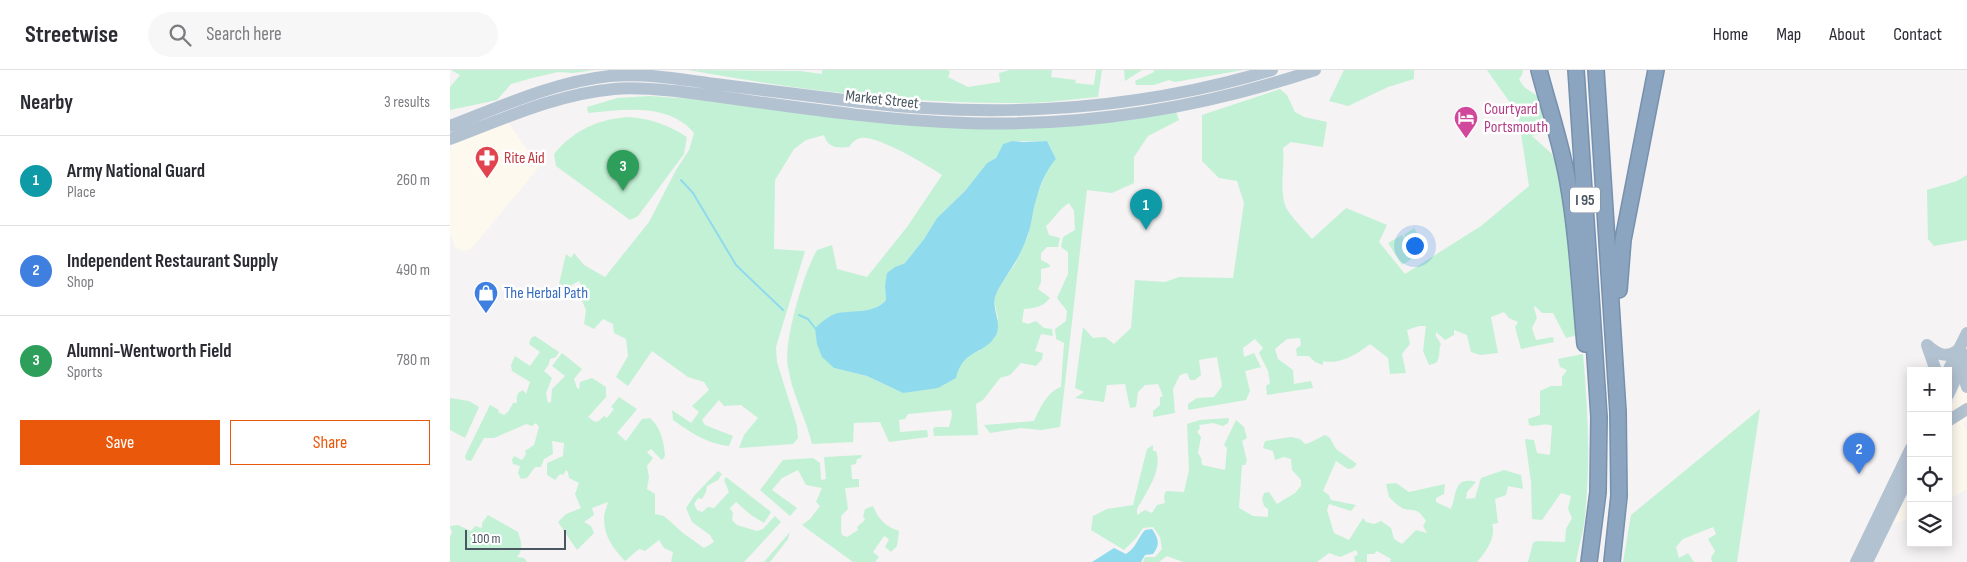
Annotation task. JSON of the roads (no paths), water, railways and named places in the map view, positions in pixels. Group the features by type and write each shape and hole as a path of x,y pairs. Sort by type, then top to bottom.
{"highway":[{"path":"1539,70 1569,187 1589,330"},
{"name":"I 95","path":"1576,70 1589,330 1600,422 1598,492 1589,562"},
{"name":"I 95","path":"1596,70 1614,324 1620,471 1612,562"},
{"path":"1614,324 1623,240 1656,70"}],"main road":[{"name":"Market Street","path":"450,126 544,90 611,76 670,78 911,107 992,111 1064,108 1124,102 1196,90 1272,70"},
{"name":"Market Street","path":"450,139 557,100 612,89 632,88 675,91 893,119 966,123 1038,123 1103,118 1173,107 1238,93 1314,70"},
{"path":"1967,333 1964,355 1964,377 1967,387"},
{"path":"1935,367 1927,345 1938,354 1964,355"},
{"path":"1952,367 1964,355"},
{"path":"1952,385 1964,355"},
{"path":"1952,418 1967,408"},
{"path":"1856,562 1907,456"},
{"path":"1867,562 1907,480"}],"water":[{"path":"1012,141 1047,141 1056,159 1041,183 1029,232 1023,247 995,297 998,330 991,342 964,362 959,368 956,378 938,388 903,393 867,376 834,368 822,357 817,344 815,328 825,319 835,314 876,308 886,300 885,286 887,273 905,263 924,239 937,218 965,191 987,163 996,158 1003,144"},
{"path":"1152,529 1157,539 1157,548 1153,554 1145,555 1141,562 1092,562 1114,548 1126,554 1132,549 1145,530"}],"waterway":[{"path":"681,180 693,193 736,265 783,310"},
{"path":"799,315 808,319 815,328"}],"place":[{"name":"Courtyard Portsmouth","path":"1466,139"},
{"name":"Rite Aid","path":"487,179"},
{"name":"Alumni-Wentworth Field","path":"623,191"},
{"name":"Army National Guard","path":"1146,230"},
{"name":"The Herbal Path","path":"486,314"},
{"name":"Independent Restaurant Supply","path":"1859,474"}]}
